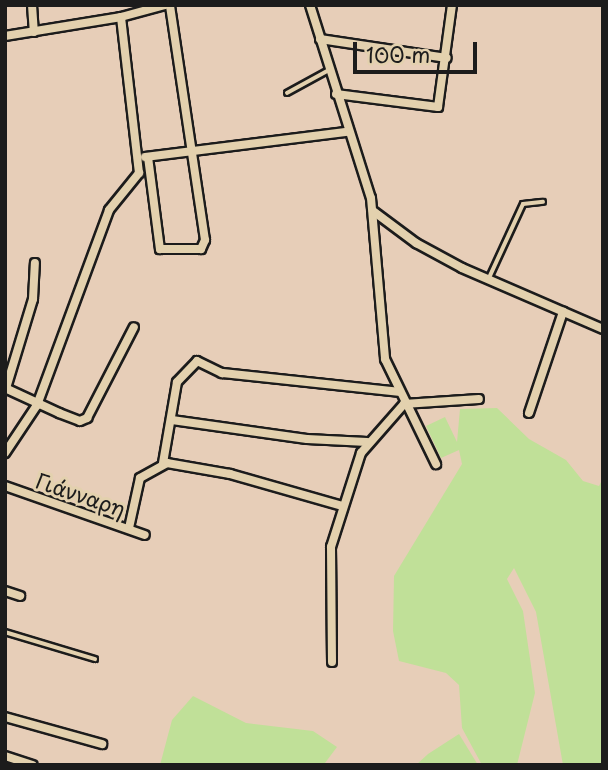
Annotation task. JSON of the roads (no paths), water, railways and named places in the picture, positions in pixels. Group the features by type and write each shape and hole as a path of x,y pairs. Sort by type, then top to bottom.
{"street":[{"path":"32,5 34,32"},
{"path":"310,5 373,211 379,323 386,359 404,404 436,464"},
{"path":"336,94 438,107 447,58 452,6 441,5"},
{"path":"5,36 121,18 164,6 192,152 205,240 201,249 160,249 121,18"},
{"path":"320,39 447,58"},
{"path":"144,157 347,132"},
{"path":"5,453 37,405 83,291 97,237 109,210 139,173 144,157"},
{"path":"373,211 416,243 603,329"},
{"path":"35,263 33,299 6,388 37,405 80,421 87,418 134,327"},
{"path":"529,413 563,312"},
{"path":"163,463 177,382 197,361 222,373 399,392"},
{"path":"332,663 328,571 342,506 367,442 404,404 479,399"},
{"path":"172,420 307,439 367,442"},
{"path":"129,528 140,478 163,463 230,474 342,506"},
{"name":"Γιάνναρη","path":"5,486 145,535"},
{"path":"5,591 20,596"},
{"path":"5,717 102,744"},
{"path":"5,756 33,765"}],"lane":[{"path":"287,93 329,70"},
{"path":"489,278 523,204 543,202"},
{"path":"5,632 95,659"}]}
